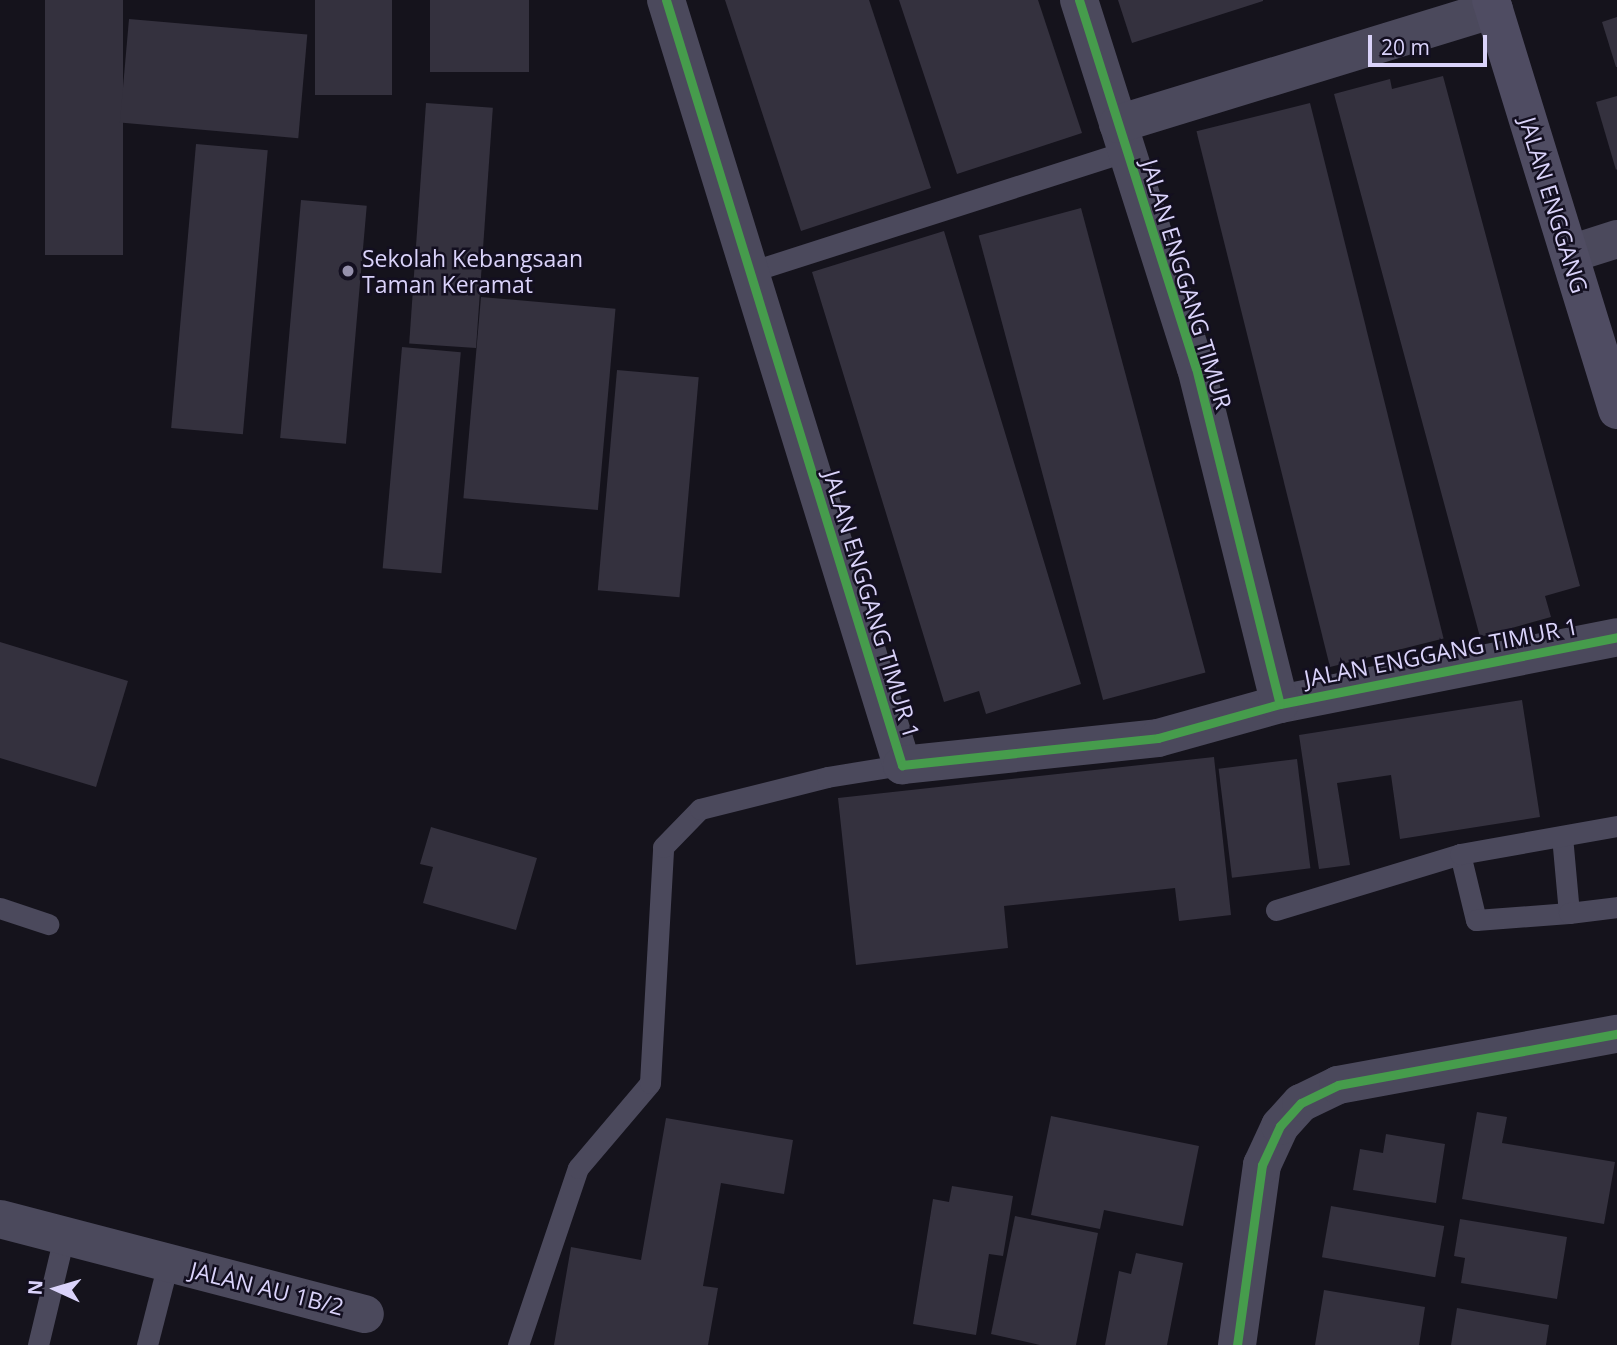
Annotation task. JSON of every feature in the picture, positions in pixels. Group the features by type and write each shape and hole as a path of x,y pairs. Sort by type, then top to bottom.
{"main road":[{"name":"JALAN ENGGANG","path":"1492,5 1617,410"}],"street":[{"name":"JALAN ENGGANG TIMUR 1","path":"666,0 902,765 1158,738 1280,704 1617,637"},
{"name":"JALAN ENGGANG TIMUR","path":"1079,0 1196,368 1280,704"},
{"path":"1122,137 1492,5"},
{"path":"1570,254 1617,239"},
{"path":"1237,1345 1262,1165 1280,1126 1301,1103 1338,1086 1617,1034"},
{"name":"JALAN AU 1B/2","path":"0,1219 365,1314"}],"lane":[{"path":"750,272 1122,137"},
{"path":"517,1345 578,1168 650,1083 663,847 700,808 827,777 902,765"},
{"path":"1276,910 1460,854 1617,826"},
{"path":"1562,836 1569,913"},
{"path":"1460,854 1476,920 1617,907"},
{"path":"0,908 48,924"},
{"path":"38,1345 64,1237"},
{"name":"JALAN AU 1B/2","path":"147,1345 168,1263"}],"building":[{"path":"45,0 123,0 123,255 45,255"},
{"path":"315,0 392,0 392,95 315,95"},
{"path":"430,0 529,0 529,72 430,72"},
{"path":"725,0 869,0 931,188 801,231"},
{"path":"899,0 1038,0 1082,133 957,174"},
{"path":"1118,0 1263,0 1263,1 1132,43"},
{"path":"1617,17 1617,67 1616,67 1602,22"},
{"path":"129,19 307,35 298,138 120,123"},
{"path":"1443,76 1580,586 1545,596 1551,617 1480,637 1334,94 1390,79 1392,89"},
{"path":"1617,96 1617,169 1616,170 1596,102"},
{"path":"426,103 493,108 476,348 409,343"},
{"path":"1310,103 1444,639 1330,667 1196,131"},
{"path":"196,144 268,150 243,434 171,428"},
{"path":"301,200 367,206 346,444 280,438"},
{"path":"1081,208 1205,673 1103,700 979,235"},
{"path":"944,231 1081,684 986,714 979,691 944,702 812,272"},
{"path":"481,297 615,309 598,510 463,498"},
{"path":"402,347 461,352 441,573 383,568"},
{"path":"617,370 699,377 679,597 598,590"},
{"path":"0,642 128,681 96,787 0,758"},
{"path":"1522,700 1540,817 1400,839 1391,775 1337,783 1350,865 1319,869 1299,735"},
{"path":"1214,757 1231,915 1179,921 1175,888 1004,906 1008,948 856,965 838,798"},
{"path":"1297,759 1310,868 1232,878 1219,769"},
{"path":"431,827 537,858 516,930 423,903 433,867 420,864"},
{"path":"1477,1112 1507,1117 1502,1143 1615,1162 1604,1224 1462,1199"},
{"path":"1051,1116 1199,1146 1183,1226 1104,1210 1100,1229 1031,1215"},
{"path":"666,1118 793,1140 784,1194 721,1183 703,1286 718,1288 708,1345 554,1345 571,1247 641,1260"},
{"path":"1386,1134 1445,1144 1436,1203 1353,1190 1360,1149 1383,1153"},
{"path":"952,1186 1013,1196 1003,1256 989,1254 976,1335 913,1324 933,1199 949,1202"},
{"path":"1331,1206 1444,1226 1435,1277 1322,1257"},
{"path":"1015,1216 1098,1233 1076,1345 1040,1345 991,1334"},
{"path":"1460,1219 1567,1237 1557,1299 1461,1283 1465,1258 1454,1256"},
{"path":"1136,1253 1183,1263 1167,1345 1105,1345 1119,1271 1131,1274"},
{"path":"1324,1290 1425,1307 1419,1345 1315,1345"},
{"path":"1457,1308 1549,1325 1546,1345 1451,1345"}],"cycle path":[{"path":"666,0 902,765 1158,738 1280,704 1617,637"},
{"path":"1079,0 1196,368 1280,704"},
{"path":"1237,1345 1262,1165 1280,1126 1301,1103 1338,1085 1617,1034"}],"place":[{"name":"Sekolah Kebangsaan Taman Keramat","path":"348,271"}]}
